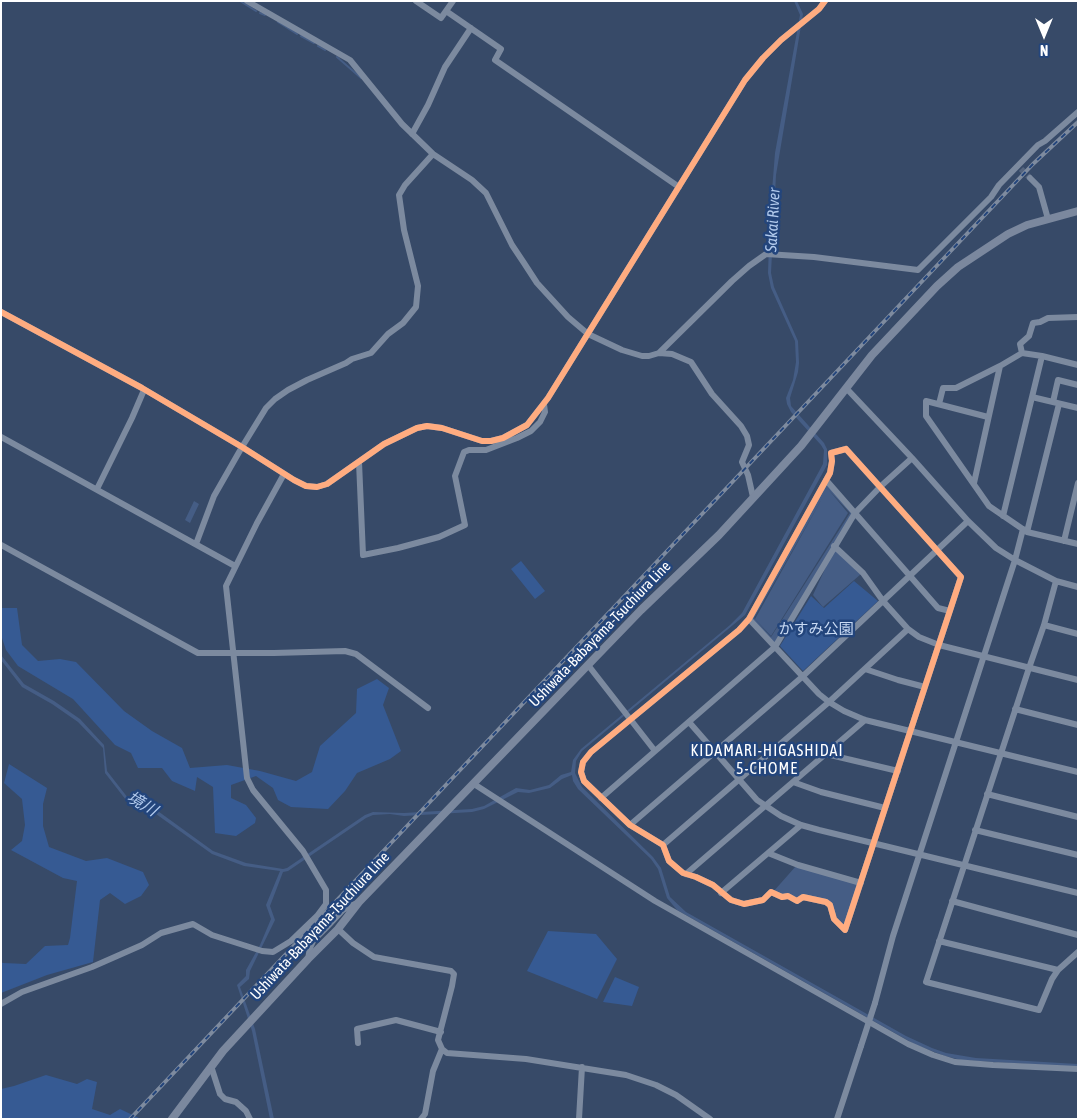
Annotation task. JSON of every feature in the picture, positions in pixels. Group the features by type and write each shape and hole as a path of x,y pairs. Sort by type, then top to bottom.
{"main road":[{"name":"Ushiwata-Babayama-Tsuchiura Line","path":"172,1119 223,1051 338,929 359,902 641,610 719,535 801,446 872,355 937,286 958,267 1017,229 1078,211"}],"street":[{"path":"247,1 350,60 412,134 433,154 472,180 486,193 512,245 533,276 552,301 588,334 622,350 642,356 659,353 672,354 691,362 712,394 741,426 747,436 748,445 742,462 748,475 753,497"},
{"path":"416,1 441,18 452,1"},
{"path":"1,312 144,390 242,447 300,484 322,486 333,481 397,436 416,428 427,426 442,428 482,441 503,438 527,425 544,404 745,80 763,58 825,1"},
{"path":"446,11 501,49 495,60 678,187"},
{"path":"412,134 428,105 445,67 471,28"},
{"path":"659,353 749,266 766,254 918,270 1019,168 1038,145 1078,112"},
{"path":"196,544 214,496 266,408 275,399 307,380 352,359 371,353 388,334 403,323 416,306 418,286 404,230 399,195 405,185 433,154"},
{"path":"1030,178 1040,187 1048,219"},
{"path":"1022,353 1020,344 1029,336 1033,323 1048,318 1078,317"},
{"path":"939,404 943,388 956,388 1022,353 1078,365"},
{"path":"1003,516 1042,356"},
{"path":"974,484 1000,366"},
{"path":"837,1119 875,1003 918,855 1025,530 1056,403 1058,380 1078,385"},
{"path":"846,389 912,458 968,521 996,548 1056,581 1078,587"},
{"path":"97,489 144,390"},
{"path":"1032,397 1078,408"},
{"path":"988,417 926,401 926,416 989,506 1025,530 1078,544"},
{"path":"359,462 364,555 439,537 465,525 456,476 464,452 468,450 486,450 531,431 540,422 545,412 544,404"},
{"path":"1,437 235,566"},
{"path":"846,449 880,486 961,577 845,930 834,919 830,905 826,902 802,896 797,901 788,896 771,892 763,900 744,904 731,900 713,885 674,868 668,862 663,845 630,825 584,781 581,772 583,762 591,752 739,630 749,619 826,480 831,467 831,453 846,449"},
{"path":"602,798 774,647 855,513 880,486 912,458"},
{"path":"1,1004 22,992 68,977 142,945 161,933 193,924 212,936 262,952 273,952 291,941 317,916 326,904 326,890 303,851 252,790 247,778 226,586 284,474"},
{"path":"826,480 938,608 950,611"},
{"path":"1064,541 1078,483"},
{"path":"630,825 802,677 968,521"},
{"path":"1,546 198,653 350,652 385,674 428,708"},
{"path":"834,546 863,573 882,601 908,629 919,637 939,645 1078,680"},
{"path":"1056,581 1044,625 1000,753 926,982 1039,1010 1052,979 1058,970 1078,952"},
{"path":"749,619 802,677 829,702 865,720 1078,772"},
{"path":"1044,625 1078,634"},
{"path":"663,845 829,702 908,629"},
{"path":"588,665 655,751"},
{"path":"865,669 925,687"},
{"path":"1015,709 1078,724"},
{"path":"686,874 865,720"},
{"path":"689,722 738,780 765,806 801,825 1078,893"},
{"path":"826,754 898,771"},
{"path":"793,782 820,792 886,808"},
{"path":"474,784 655,901 908,1044 955,1062 993,1066 1078,1069"},
{"path":"987,794 1078,817"},
{"path":"721,893 801,825"},
{"path":"975,830 1078,855"},
{"path":"768,853 798,866 861,883"},
{"path":"952,901 1078,935"},
{"path":"308,959 313,942 343,910 359,902"},
{"path":"317,916 327,927"},
{"path":"338,929 353,943 374,957 451,971 454,974 438,1040 442,1049 447,1053 526,1059 626,1075 656,1085 676,1095 710,1119"},
{"path":"939,941 1058,970"},
{"path":"358,1043 357,1029 396,1020 440,1032"},
{"path":"421,1119 425,1114 433,1071 442,1049"},
{"path":"212,1066 220,1094 236,1102 246,1111 250,1119"},
{"path":"579,1119 582,1067"}],"green space":[{"path":"521,561 545,591 535,599 511,569"},
{"name":"かすみ公園","path":"854,581 878,601 803,671 780,646 811,596 824,608"},
{"path":"1,608 17,608 22,645 38,661 60,659 76,662 124,711 152,731 182,748 190,768 227,765 260,771 296,781 312,772 320,746 356,713 357,689 377,679 389,688 383,705 401,751 390,759 357,773 345,791 328,809 291,807 278,800 273,788 256,776 231,785 231,798 246,805 256,818 255,823 236,836 215,833 213,787 197,777 195,791 172,781 162,768 138,768 131,753 115,745 73,699 18,666 6,650 1,635"},
{"path":"9,764 47,788 43,804 43,826 49,847 86,861 107,858 143,872 149,885 141,896 125,904 110,893 100,900 93,962 47,975 1,993 1,962 26,964 45,946 68,945 77,881 63,878 11,850 22,841 25,825 22,799 4,783"},
{"path":"548,931 596,934 617,959 597,999 527,971"},
{"path":"615,977 639,987 632,1006 603,1002"},
{"path":"46,1075 77,1084 87,1079 97,1082 92,1109 110,1115 120,1109 141,1119 1,1119 1,1089"}],"water":[{"path":"794,1 797,1 803,14 776,175 771,273 774,287 798,341 799,363 790,398 791,406 824,443 827,449 827,465 745,615 582,751 576,761 575,773 582,787 653,857 661,868 670,897 686,912 906,1036 932,1048 946,1053 976,1058 1078,1064 1078,1067 961,1060 916,1045 677,910 667,898 658,869 651,859 578,789 572,775 562,779 550,788 529,793 518,792 484,809 472,812 404,816 390,814 373,815 288,871 283,872 270,906 275,920 250,971 249,979 240,987 255,1029 274,1119 270,1119 252,1031 237,985 246,976 246,970 260,945 271,919 266,905 280,871 244,866 212,854 142,804 126,800 105,773 103,748 78,722 22,687 1,660 1,655 24,684 80,719 104,745 107,771 128,798 144,801 213,851 246,863 287,868 365,815 373,812 404,813 472,809 484,806 516,788 530,790 549,785 561,775 571,772 573,760 581,749 742,613 823,464 824,450 821,445 791,412 787,404 786,398 793,380 796,362 795,341 771,288 768,273 775,153 800,15"},
{"path":"826,482 853,513 774,645 751,619","holes":["828,489 850,513 771,637 754,618 823,497 755,619 771,636 848,513"]},
{"path":"194,501 199,504 190,523 185,520"},
{"path":"835,547 861,574 823,607 813,595"},
{"path":"796,866 859,884 845,929 826,900 797,900 773,892"}],"waterway":[{"path":"240,1 256,11"},
{"path":"260,13 265,15"},
{"path":"278,22 297,34"},
{"path":"301,36 314,43"},
{"path":"318,46 325,50"},
{"path":"337,57 361,78"}],"tunnel":[{"path":"1021,169 1030,178"}],"railway":[{"path":"130,1119 1033,164 1078,122"}],"cycle path":[{"path":"1,312 142,388 306,486 317,487 327,484 384,444 417,428 427,426 442,428 482,441 503,438 527,425 548,398 745,80 781,40 819,9 825,1"},
{"path":"846,449 961,577 845,930 834,919 830,905 826,902 803,897 797,901 788,896 782,897 771,892 763,900 744,904 731,900 713,885 683,873 669,861 663,845 630,825 584,781 581,772 583,762 591,752 739,630 749,619 830,473 831,453 846,449"}],"district":[{"name":"KIDAMARI-HIGASHIDAI 5-CHOME","path":"767,760"}],"water label":[{"name":"Sakai River","path":"773,220"},
{"name":"境川","path":"142,804"}]}
